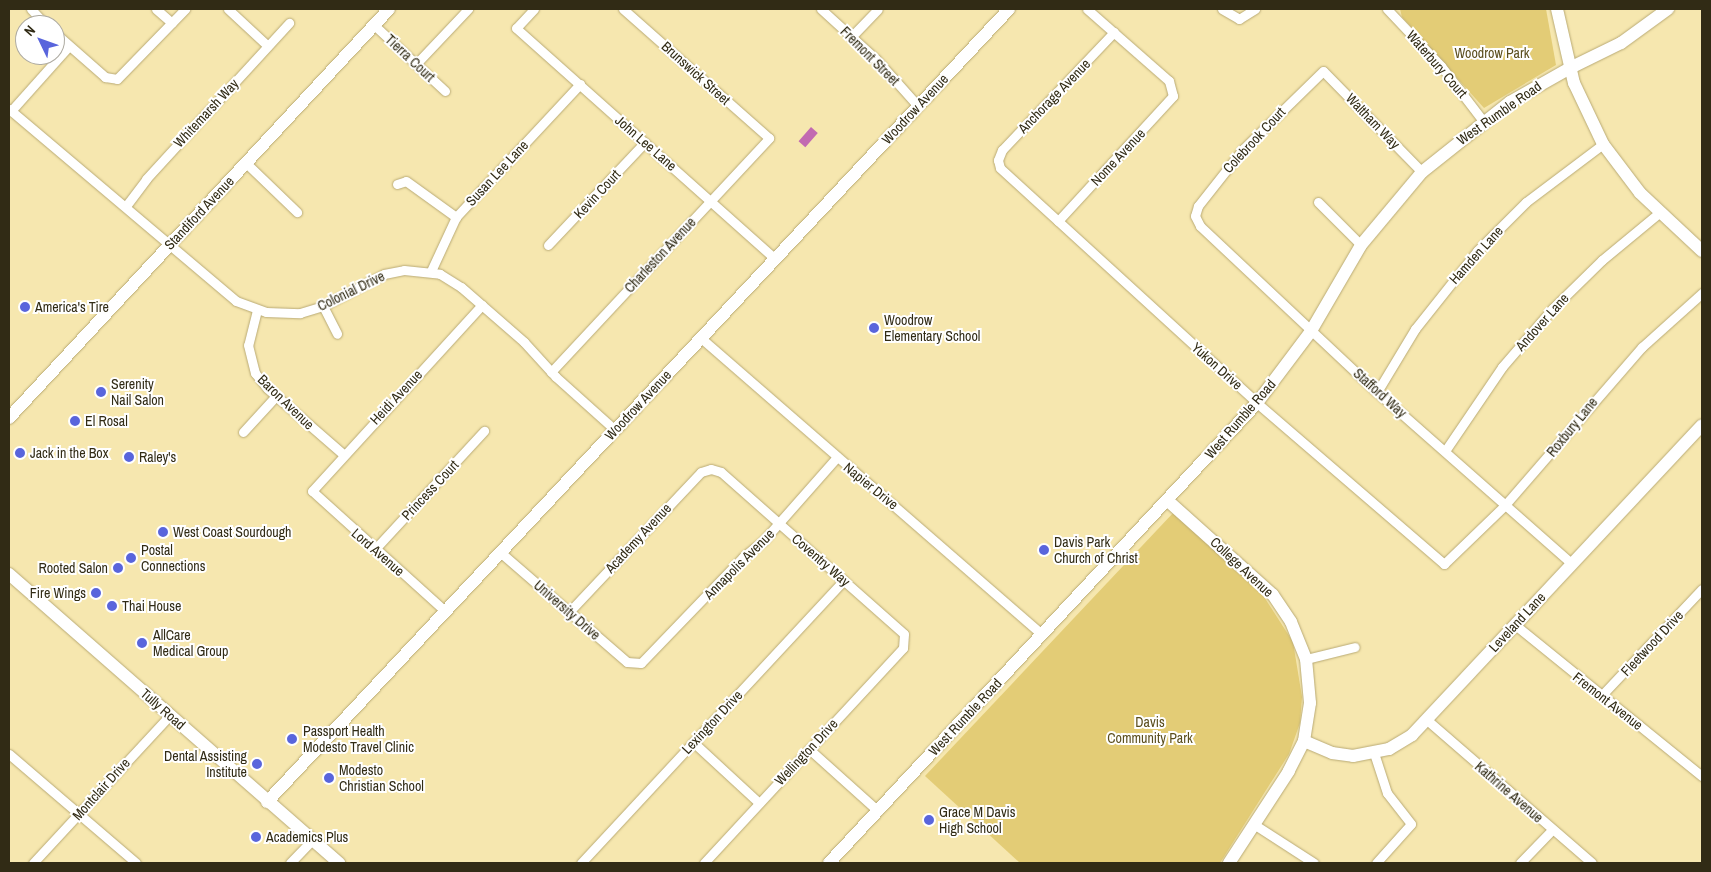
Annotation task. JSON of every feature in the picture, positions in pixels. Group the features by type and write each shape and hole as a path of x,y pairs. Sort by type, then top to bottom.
{"street":[{"path":"156,9 172,23"},
{"path":"65,42 105,77 114,79 122,76 185,9"},
{"path":"228,9 268,46"},
{"name":"Standiford Avenue","path":"9,418 389,9"},
{"path":"416,64 468,9"},
{"name":"John Lee Lane","path":"534,9 516,28 775,259"},
{"name":"Brunswick Street","path":"623,9 769,138"},
{"name":"Fremont Street","path":"821,9 852,36 918,106"},
{"path":"852,36 878,9"},
{"name":"Woodrow Avenue","path":"268,802 1009,9"},
{"path":"1087,9 1114,32"},
{"path":"1222,9 1239,19 1255,9"},
{"name":"Waterbury Court","path":"1387,9 1441,66 1483,121"},
{"path":"1557,9 1570,68 1582,103 1603,144 1623,173 1660,212 1702,251"},
{"name":"West Rumble Road","path":"829,863 1257,403 1311,331 1361,244 1422,172 1483,121 1570,68 1621,43 1668,9"},
{"name":"Whitemarsh Way","path":"126,206 146,179 289,23"},
{"name":"Tierra Court","path":"374,25 445,91"},
{"name":"Nome Avenue","path":"1058,221 1170,101 1173,91 1169,81 1114,32"},
{"name":"Anchorage Avenue","path":"998,162 1002,150 1114,32"},
{"path":"10,110 69,46"},
{"name":"Waltham Way","path":"1322,71 1422,172"},
{"name":"Colebrook Court","path":"1195,216 1198,206 1243,149 1322,71"},
{"name":"Susan Lee Lane","path":"431,272 456,217 580,84"},
{"name":"Colonial Drive","path":"10,110 126,206 227,295 257,310 288,314 323,306 384,274 404,270 431,272 452,280 482,305 535,352 551,372 615,430"},
{"name":"Charleston Avenue","path":"551,372 769,138"},
{"name":"Kevin Court","path":"548,245 645,142"},
{"name":"Hamden Lane","path":"1377,392 1415,329 1477,251 1526,202 1603,144"},
{"path":"246,162 298,212"},
{"name":"Yukon Drive","path":"998,162 1002,171 1257,403 1444,564"},
{"path":"397,184 406,182 456,217"},
{"path":"1318,202 1361,244"},
{"name":"Andover Lane","path":"1445,451 1478,400 1528,335 1578,282 1660,212"},
{"name":"Stafford Way","path":"1195,216 1200,226 1377,392 1572,564"},
{"name":"Roxbury Lane","path":"1444,564 1505,505 1614,376 1702,293"},
{"name":"Heidi Avenue","path":"312,491 343,454 482,305"},
{"path":"323,306 337,334"},
{"name":"Baron Avenue","path":"257,310 249,336 248,353 258,377 276,396 343,454"},
{"name":"Napier Drive","path":"701,338 1042,634"},
{"path":"243,432 276,396"},
{"name":"Leveland Lane","path":"1304,741 1341,755 1374,753 1398,745 1428,720 1514,624 1702,425"},
{"name":"Princess Court","path":"375,549 484,431"},
{"name":"Annapolis Avenue","path":"636,664 645,661 779,523 837,458"},
{"name":"Coventry Way","path":"709,469 721,472 902,631 905,639"},
{"name":"Academy Avenue","path":"569,612 701,472 709,469"},
{"name":"Lord Avenue","path":"312,491 445,611"},
{"name":"College Avenue","path":"1167,500 1273,595 1292,622 1306,659 1310,703 1304,741 1255,825 1229,863"},
{"name":"University Drive","path":"500,552 627,662 636,664"},
{"name":"Tully Road","path":"9,574 339,863"},
{"name":"Lexington Drive","path":"581,863 844,580"},
{"name":"Fleetwood Drive","path":"1601,696 1702,589"},
{"name":"Fremont Avenue","path":"1514,624 1702,776"},
{"name":"Wellington Drive","path":"704,863 903,648 905,639"},
{"path":"1306,659 1355,647"},
{"name":"Montclair Drive","path":"33,863 170,715"},
{"name":"Kathrine Avenue","path":"1428,720 1592,863"},
{"path":"693,742 759,803"},
{"path":"809,749 878,811"},
{"path":"1374,753 1387,793 1411,824 1376,863"},
{"path":"9,754 136,863"},
{"path":"1255,825 1314,863"},
{"path":"1520,863 1552,830"},
{"path":"290,863 312,840"}],"green space":[{"name":"Woodrow Park","path":"1400,9 1546,9 1556,65 1484,108 1402,17"},
{"name":"Davis Community Park","path":"1174,512 1261,592 1293,642 1302,697 1300,723 1289,754 1220,863 1020,863 925,776"}],"shaded area":[{"path":"811,127 818,133 805,147 799,141"}],"place":[{"name":"America's Tire","path":"25,307"},
{"name":"Woodrow Elementary School","path":"874,328"},
{"name":"Serenity Nail Salon","path":"101,392"},
{"name":"El Rosal","path":"75,421"},
{"name":"Jack in the Box","path":"20,453"},
{"name":"Raley's","path":"129,457"},
{"name":"West Coast Sourdough","path":"163,532"},
{"name":"Davis Park Church of Christ","path":"1044,550"},
{"name":"Postal Connections","path":"131,558"},
{"name":"Rooted Salon","path":"118,568"},
{"name":"Fire Wings","path":"96,593"},
{"name":"Thai House","path":"112,606"},
{"name":"AllCare Medical Group","path":"142,643"},
{"name":"Passport Health Modesto Travel Clinic","path":"292,739"},
{"name":"Dental Assisting Institute","path":"257,764"},
{"name":"Modesto Christian School","path":"329,778"},
{"name":"Grace M Davis High School","path":"929,820"},
{"name":"Academics Plus","path":"256,837"}]}
